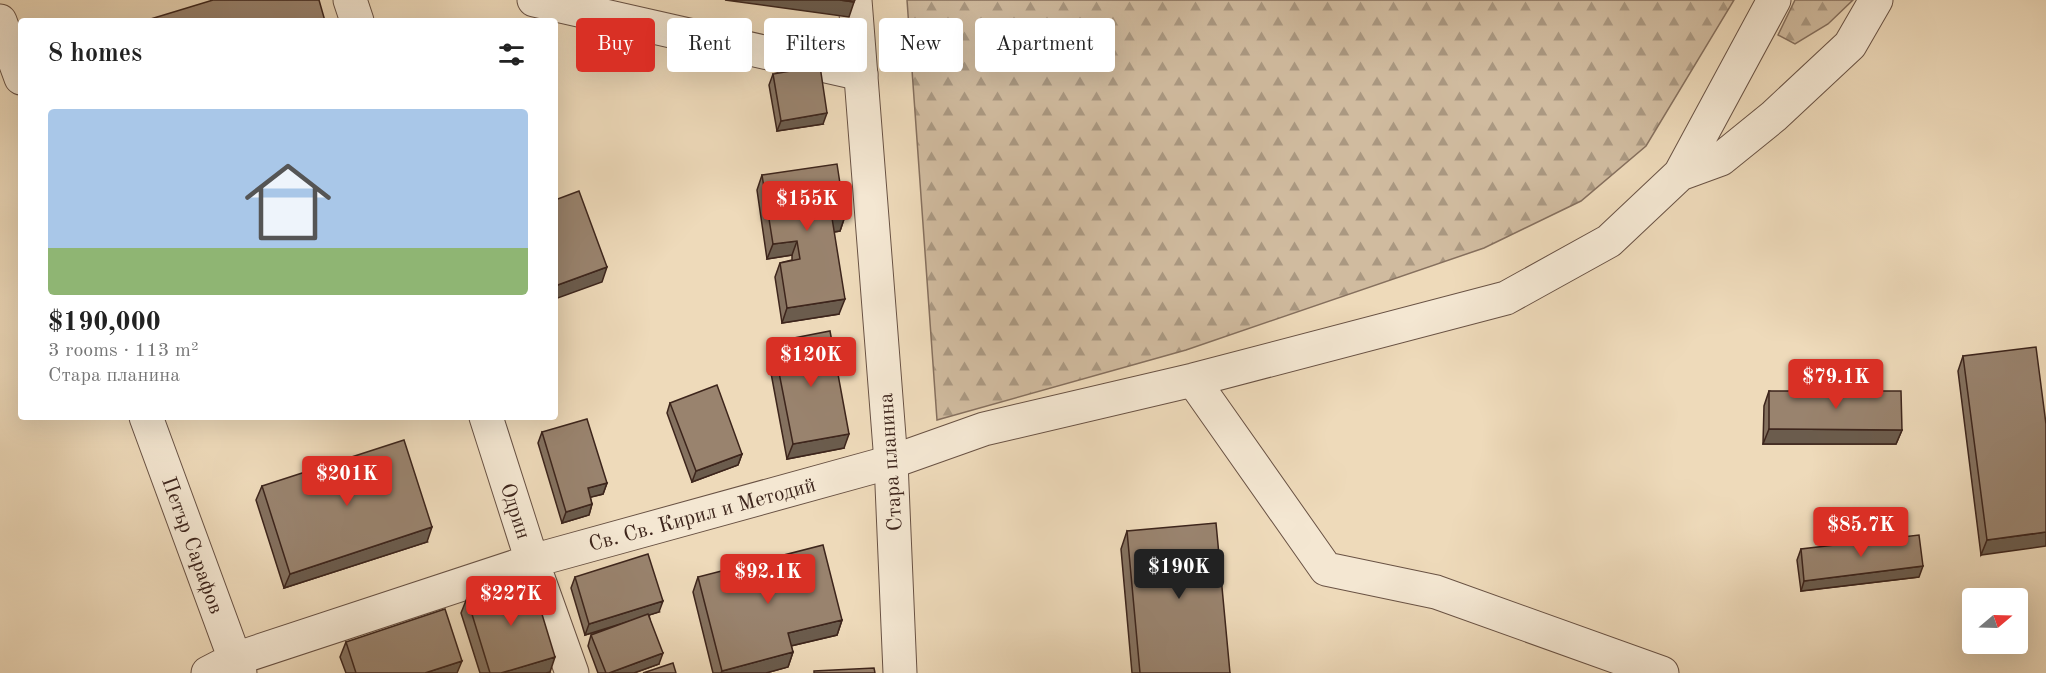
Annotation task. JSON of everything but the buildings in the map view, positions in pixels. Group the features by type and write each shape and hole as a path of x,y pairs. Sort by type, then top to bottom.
{"street":[{"path":"350,0 356,18"},
{"path":"534,0 861,74"},
{"name":"Стара планина","path":"855,0 891,462 900,673"},
{"path":"1680,174 1773,0"},
{"path":"1680,174 1721,159 1774,116 1850,45 1876,0"},
{"path":"0,21 18,70"},
{"name":"Св. Св. Кирил и Методий","path":"228,668 532,561 891,462 984,429 1193,380 1506,298 1610,241 1680,174"},
{"path":"1193,380 1326,569 1436,592 1662,673"},
{"name":"Петър Сарафов","path":"147,420 228,668"},
{"name":"Одрин","path":"487,420 532,561 572,673"}],"green space":[{"path":"907,0 1734,0 1646,146 1581,201 1484,248 1186,350 937,420 912,72 963,72 963,18 908,18"},
{"path":"1795,0 1853,0 1828,24 1795,44 1778,35"}]}
